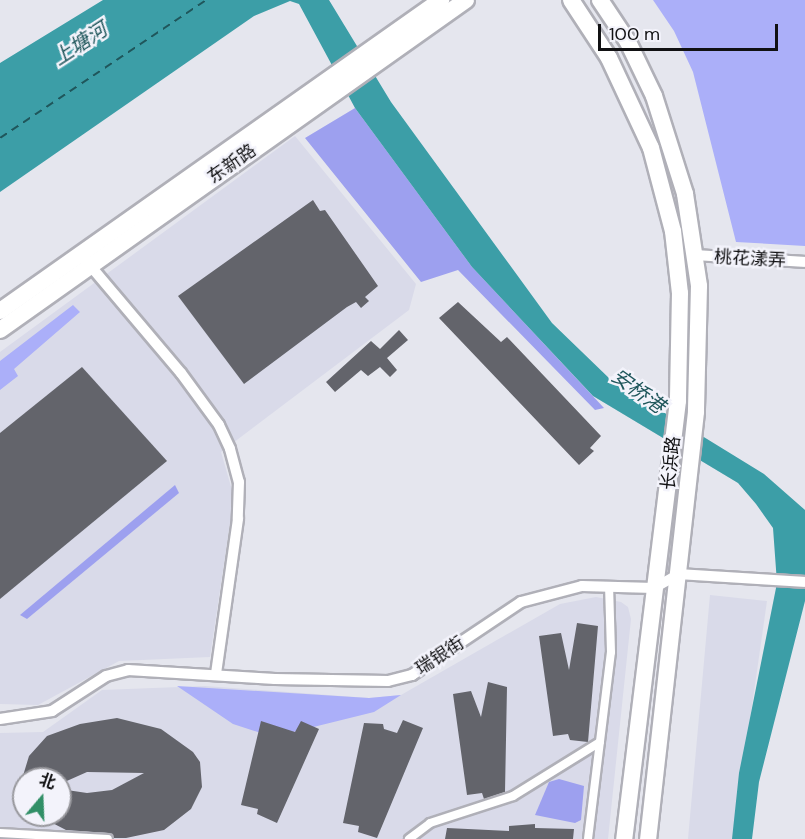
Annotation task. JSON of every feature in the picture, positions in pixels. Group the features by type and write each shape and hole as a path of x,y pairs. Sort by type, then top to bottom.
{"main road":[{"name":"东新路","path":"373,58 441,0"},
{"name":"东新路","path":"0,311 85,259 337,81 466,0"},
{"name":"长浜路","path":"571,0 614,68 639,118 662,178 680,293 678,384 665,511 624,839"},
{"name":"长浜路","path":"600,0 628,42 654,96 685,194 696,255 698,384 679,574 648,839"},
{"name":"东新路","path":"0,330 85,259"}],"street":[{"name":"桃花漾弄","path":"696,255 805,262"},
{"path":"85,259 181,373 219,425 230,449 239,482 238,519 216,673"},
{"path":"654,588 679,574 800,581"},
{"name":"瑞银街","path":"0,719 52,711 106,676 128,670 216,673 275,680 388,681 412,675 521,602 582,586 654,588"},
{"path":"588,839 613,634 609,586"},
{"path":"409,839 430,823 513,796 600,742"},
{"path":"0,833 108,839"}],"shaded area":[{"path":"653,0 805,0 805,246 736,242 693,72 674,31"},
{"path":"355,108 472,267 604,408 595,410 458,270 421,282 305,138"},
{"path":"295,136 416,284 409,310 221,452 234,497 210,657 119,661 38,705 0,704 0,352"},
{"path":"73,305 80,312 14,369 18,376 0,390 0,361"},
{"path":"175,485 179,493 27,619 20,615"},
{"path":"710,595 767,601 733,839 688,839"},
{"path":"596,597 621,602 628,607 631,619 608,839 0,839 0,733 43,732 102,690 205,686 369,698 401,695 560,604"},
{"path":"177,686 369,698 401,695 374,712 273,737 233,724"},
{"path":"559,779 584,786 581,820 575,823 535,815 549,782"}],"water":[{"name":"上塘河","path":"103,0 329,0 391,102 552,323 611,380 764,474 805,510 805,601 759,782 752,839 732,839 739,773 777,583 773,528 756,504 738,483 593,396 472,267 355,108 299,4 290,1 254,16 0,192 0,63"}],"building":[{"path":"313,200 320,211 325,210 378,286 365,297 369,301 361,308 356,302 347,307 244,384 178,296"},
{"path":"458,302 501,342 507,337 601,436 590,448 594,451 579,465 439,318"},
{"path":"399,330 408,340 387,358 397,370 390,377 380,367 368,376 361,370 335,392 326,382 371,341 380,349"},
{"path":"82,367 167,461 0,599 0,433"},
{"path":"577,623 598,626 588,742 570,740 568,734 553,736 539,636 561,633 569,670"},
{"path":"488,682 507,687 505,792 484,799 482,793 467,795 453,694 471,691 481,717"},
{"path":"117,718 161,729 193,752 200,762 202,787 191,809 164,830 126,838 114,838 108,833 66,830 60,827 72,827 72,791 87,793 112,790 144,773 87,772 72,779 72,767 26,767 29,756 47,736 80,724"},
{"path":"403,720 423,728 377,838 358,832 359,826 343,823 364,723 383,724 384,729 397,733"},
{"path":"261,721 295,732 301,721 319,729 277,823 257,814 258,809 241,805"},
{"path":"535,824 535,828 574,829 573,839 445,839 447,828 509,831 509,826"}],"ferry route":[{"path":"0,138 206,0"}],"water label":[{"name":"安桥港","path":"638,391"}]}
